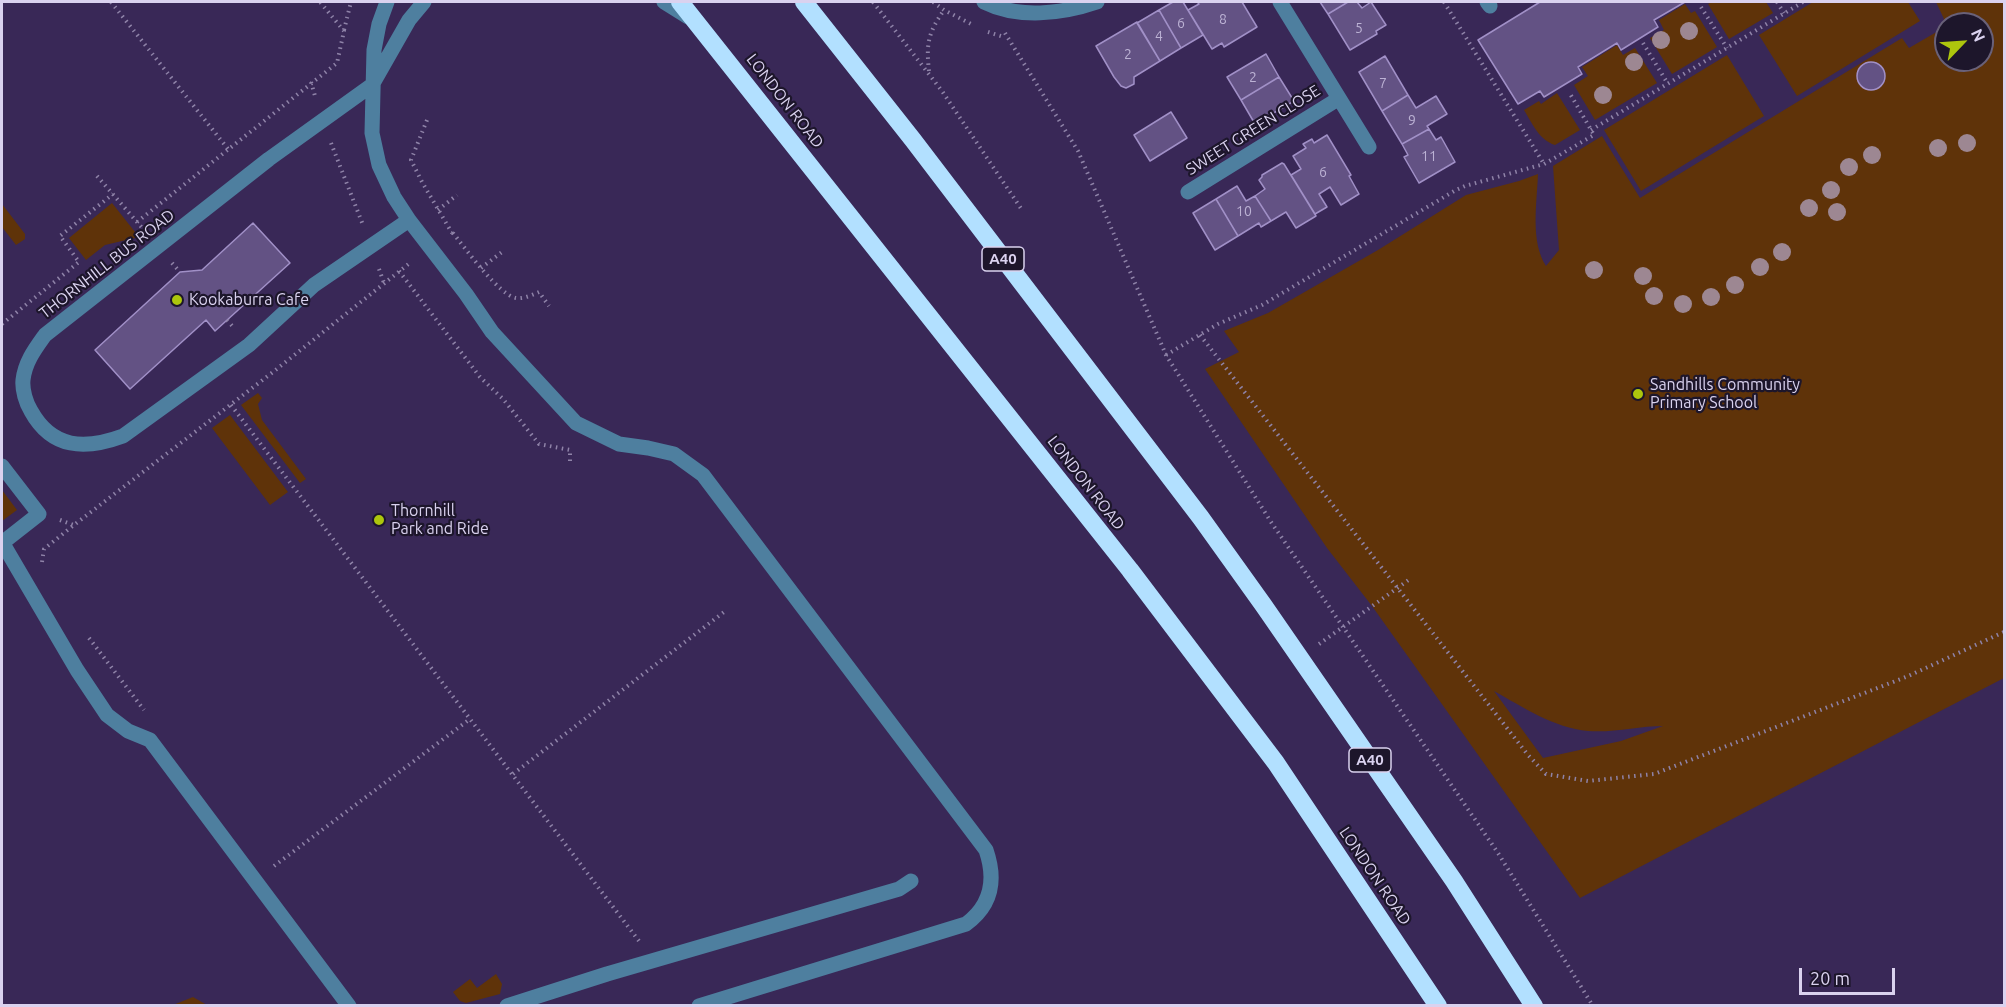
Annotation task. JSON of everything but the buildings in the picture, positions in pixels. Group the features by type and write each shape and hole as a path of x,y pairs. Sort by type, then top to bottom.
{"highway":[{"name":"LONDON ROAD","path":"680,2 1130,570 1276,763 1438,1005"},
{"name":"A40","path":"804,2 913,140 1201,518 1454,881 1534,1005"}],"street":[{"path":"387,2 379,24 374,50 372,133 379,165 408,220 466,294 492,332 576,423 619,444 674,454 704,475 986,850 992,867 992,884 986,900 976,917 966,924 699,1005"},
{"path":"372,85 409,20 424,2"},
{"path":"664,2 700,25"},
{"path":"690,2 700,25"},
{"path":"988,4 1038,13 1064,11 1097,2"},
{"name":"SWEET GREEN CLOSE","path":"1280,2 1369,147"},
{"name":"THORNHILL BUS ROAD","path":"372,85 269,159 45,335 30,355 22,382 26,403 37,422 56,439 77,445 102,444 123,436 249,345 314,285 408,220"},
{"name":"SWEET GREEN CLOSE","path":"1188,192 1338,99"},
{"path":"2,466 39,514 2,542 72,661 107,715 128,731 150,741 349,1005"},
{"path":"507,1005 899,889 911,881"}],"path":[{"path":"111,2 228,149"},
{"path":"320,2 344,31"},
{"path":"137,222 337,63 351,2"},
{"path":"873,2 929,74 1022,210"},
{"path":"1444,2 1544,164"},
{"path":"1777,2 1784,13"},
{"path":"1591,130 1803,2"},
{"path":"988,4 1006,37 1078,151 1166,354 1271,522 1498,853 1593,1005"},
{"path":"1701,7 1726,48"},
{"path":"929,74 927,55 931,28 944,10"},
{"path":"1643,44 1668,84"},
{"path":"311,82 322,120 384,283"},
{"path":"1166,354 1218,324 1262,305 1465,186 1544,164 1594,135 1569,93"},
{"path":"427,120 411,160 452,232 498,287 514,298 524,298 539,292 549,306"},
{"path":"97,176 180,273"},
{"path":"2,324 79,261 60,236 112,194"},
{"path":"438,210 457,195"},
{"path":"41,567 44,549 452,232"},
{"path":"481,268 502,252"},
{"path":"399,271 480,377 503,399 539,444 570,450 570,464"},
{"path":"1200,335 1528,755 1546,774 1588,781 1654,774 1906,677 2004,632"},
{"path":"231,405 654,960"},
{"path":"1299,659 1410,579"},
{"path":"513,774 724,612"},
{"path":"88,637 148,715"},
{"path":"256,880 470,718"}],"shaded area":[{"path":"1712,2 1766,2 1773,13 1729,39 1708,4"},
{"path":"1813,2 1908,2 1920,21 1797,96 1759,35"},
{"name":"Sandhills Community Primary School","path":"1936,2 2004,2 2004,678 1580,898 1372,606 1327,548 1205,369 1239,352 1224,331 1268,313 1378,250 1466,195 1538,174 1536,234 1546,266 1559,250 1553,166 1602,136 1640,198 1902,38 1909,48 1934,33 1934,72 1994,72 1994,12 1941,12","holes":["1494,691 1539,716 1563,726 1588,731 1663,726 1621,741 1543,758"]},
{"path":"1685,4 1691,13 1695,11 1717,47 1672,74 1650,38 1664,30 1659,20"},
{"path":"1617,45 1623,55 1635,48 1657,83 1595,120 1574,85 1588,76 1582,67"},
{"path":"1727,55 1764,116 1641,191 1604,130"},
{"path":"1557,93 1580,130 1555,145 1540,135 1524,110 1539,101 1541,104"},
{"path":"112,203 139,237 105,245 86,260 69,238"},
{"path":"2,204 25,234 25,239 16,245 2,227"},
{"path":"258,393 262,398 258,404 262,420 306,479 300,483 241,405"},
{"path":"230,415 288,492 270,505 212,428"},
{"path":"2,490 17,510 2,521"},
{"path":"496,974 502,984 500,994 466,1003 460,1001 453,992 470,979 477,988"},
{"path":"193,997 207,1005 173,1005"}],"place":[{"name":"Kookaburra Cafe","path":"177,300"},
{"name":"Sandhills Community Primary School","path":"1638,394"},
{"name":"Thornhill Park and Ride","path":"379,520"}]}
